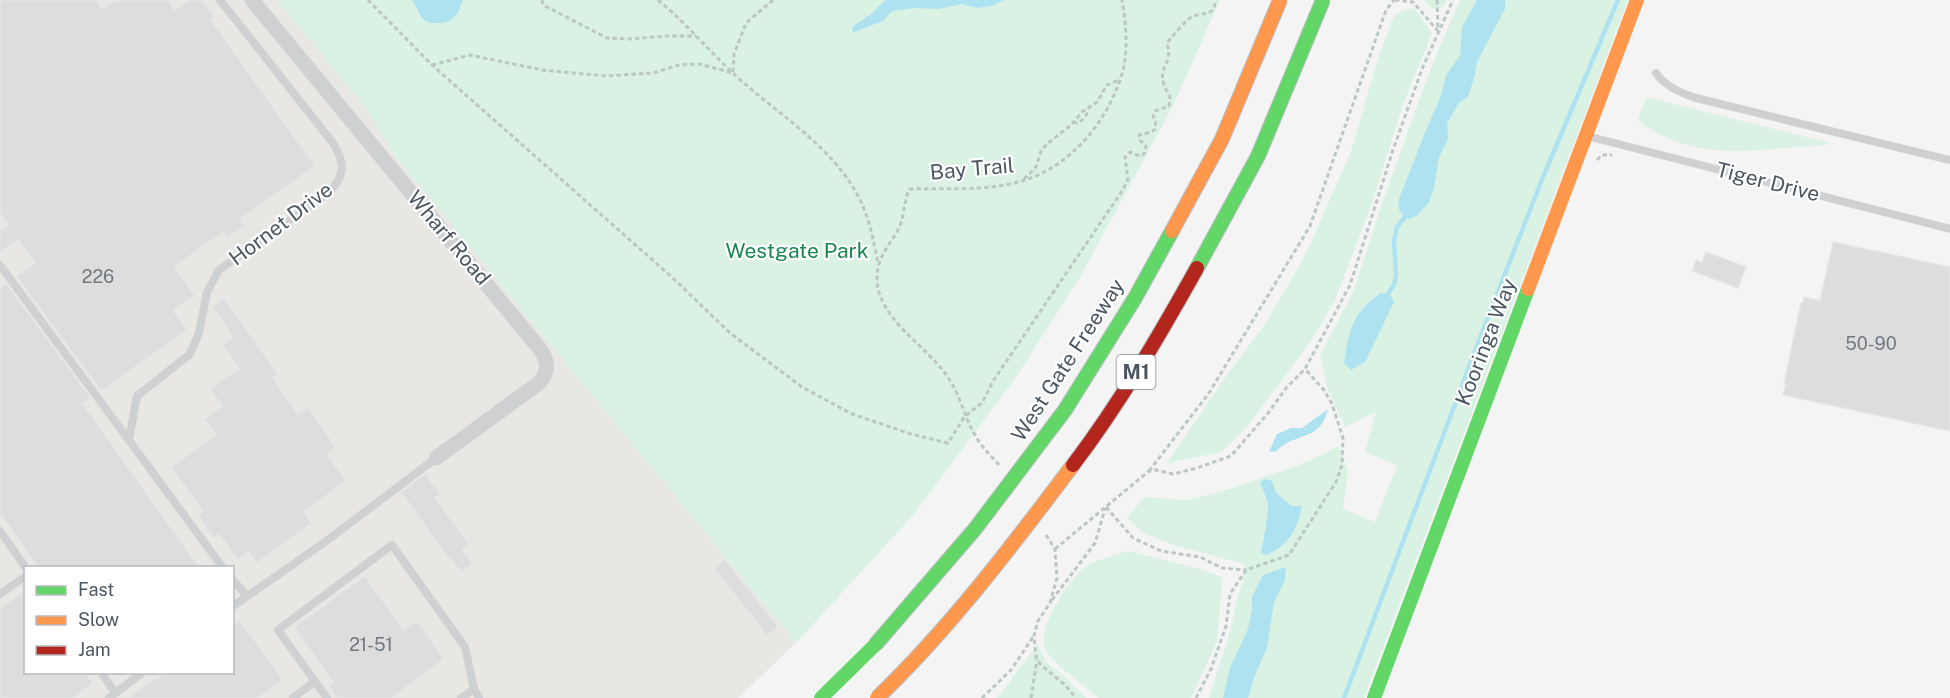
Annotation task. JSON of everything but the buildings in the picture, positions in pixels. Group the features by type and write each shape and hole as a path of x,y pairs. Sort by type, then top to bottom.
{"main road":[{"name":"West Gate Freeway","path":"821,698 875,645 975,529 1065,410 1135,298 1222,139 1280,0"},
{"name":"M1","path":"878,698 904,672 1006,554 1098,432 1169,318 1258,156 1323,0"},
{"name":"Kooringa Way","path":"1374,698 1637,0"}],"street":[{"name":"Wharf Road","path":"252,0 519,322 546,359 547,371 539,383 436,459"}],"lane":[{"name":"Hornet Drive","path":"129,440 138,396 190,354 199,333 207,292 219,270 327,194 340,179 342,170 339,152 333,143 220,0"},
{"path":"1656,73 1673,89 1696,98 1950,160"},
{"name":"Tiger Drive","path":"1586,136 1950,229"},
{"path":"0,265 223,566"},
{"path":"234,606 325,542 436,459"},
{"path":"0,531 25,566"},
{"path":"327,698 278,630 392,544 465,647 474,689 479,698"},
{"path":"0,594 24,577"},
{"path":"234,581 247,596"},
{"path":"101,674 112,696 141,674"},
{"path":"292,698 315,681"},
{"path":"461,698 474,689"}],"path":[{"path":"368,0 432,65 674,279 730,333 802,387 852,414 911,434 948,442 965,416 982,403 993,381 1122,191 1128,180 1125,157 1130,152 1140,156 1144,154 1146,146 1140,140 1139,135 1155,130 1157,124 1153,116 1155,111 1168,106 1170,96 1163,86 1162,72 1170,51 1167,43 1192,16 1211,11 1215,0"},
{"path":"542,0 543,5 607,38 697,36"},
{"path":"658,0 681,19 733,74 807,136 839,167 857,194 871,226 878,266 878,283 885,308 912,341 951,380 974,433"},
{"path":"733,74 734,54 746,23 773,0"},
{"name":"Bay Trail","path":"878,266 883,252 904,217 906,196 910,189 995,186 1023,180 1047,171 1077,148 1106,113 1120,80 1126,46 1122,0"},
{"path":"1050,603 1057,578 1055,549 1149,471 1209,393 1310,226 1386,10 1394,0 1413,2 1438,31"},
{"path":"1437,0 1438,31"},
{"path":"1149,471 1156,470 1173,474 1231,456 1269,412 1286,388 1305,369 1350,285 1393,150 1422,69 1453,0"},
{"path":"432,65 470,55 542,70 606,76 653,73 679,64 699,64 733,74"},
{"path":"1023,180 1035,167 1041,151 1047,144 1082,112 1097,102 1107,86 1120,80"},
{"path":"1593,169 1597,159 1602,155 1617,155"},
{"path":"1106,507 1133,538 1161,551 1200,557 1222,568 1246,570 1289,555 1336,482 1342,465 1343,438 1332,404 1324,390 1305,369"},
{"path":"982,698 1011,670 1034,636 1038,621 1095,543 1106,507"},
{"path":"1196,698 1211,669 1226,626 1230,594 1246,570"},
{"path":"1031,698 1037,660 1034,636"},
{"path":"1037,660 1076,698"}],"shaded area":[{"path":"0,0 277,0 796,643 738,698 0,698"}],"green space":[{"name":"Westgate Park","path":"277,0 1220,0 1173,106 1080,277 1016,377 914,514 796,643 395,156 368,111"},
{"path":"1423,0 1447,0 1443,7 1433,9"},
{"path":"1460,0 1628,0 1364,698 1209,698 1231,629 1243,581 1244,564 1174,545 1143,533 1127,518 1144,497 1188,500 1230,489 1302,464 1339,446 1348,471 1343,509 1375,522 1397,465 1365,452 1376,412 1345,427 1327,387 1320,355 1353,292 1430,70"},
{"path":"1414,8 1432,33 1403,104 1371,206 1335,300 1310,342 1248,426 1221,452 1167,463 1267,321 1307,252 1351,151 1380,52 1394,16 1403,10"},
{"path":"1646,97 1830,143 1743,151 1721,151 1695,147 1658,134 1638,120"},
{"path":"1128,551 1204,570 1222,577 1217,641 1191,698 1099,698 1061,667 1045,648 1046,628 1051,615 1073,579 1088,565"},
{"path":"1038,644 1046,662 1086,698 997,698"}],"water":[{"path":"412,0 463,0 454,18 447,22 435,23 424,19"},
{"path":"885,0 1004,0 991,6 977,8 961,4 939,9 914,8 892,11 883,21 852,33 853,26 871,14"},
{"path":"1477,0 1505,0 1505,9 1477,62 1468,97 1459,103 1447,123 1448,139 1439,157 1434,188 1429,202 1418,215 1409,219 1400,211 1399,199 1441,96 1446,75 1460,56 1462,27"},
{"path":"1381,293 1390,295 1394,302 1365,362 1351,370 1344,363 1350,332 1358,315 1371,300"},
{"path":"1328,409 1324,420 1314,432 1283,445 1275,452 1269,451 1277,434 1291,428 1302,428"},
{"path":"1265,479 1272,481 1276,493 1292,506 1302,506 1298,522 1291,535 1275,551 1267,555 1261,553 1268,505 1260,482"},
{"path":"1286,567 1285,580 1274,602 1267,648 1254,677 1248,698 1223,698 1230,668 1248,629 1252,597 1263,575"}],"waterway":[{"path":"1344,698 1486,322 1543,177 1618,0"},
{"path":"1387,295 1394,285 1396,275 1394,241 1397,227 1405,217"}],"traffic: fast":[{"path":"1197,268 1258,156 1323,0"},
{"path":"875,645 975,529 1065,410 1135,298 1172,231"},
{"path":"1374,698 1528,289"},
{"path":"821,698 875,645"}],"traffic: slow":[{"path":"1172,231 1222,139 1280,0"},
{"path":"1528,289 1637,0"},
{"path":"877,698 955,615 1073,465"}],"traffic: jam":[{"path":"1073,465 1107,418 1138,369 1197,268"}]}
